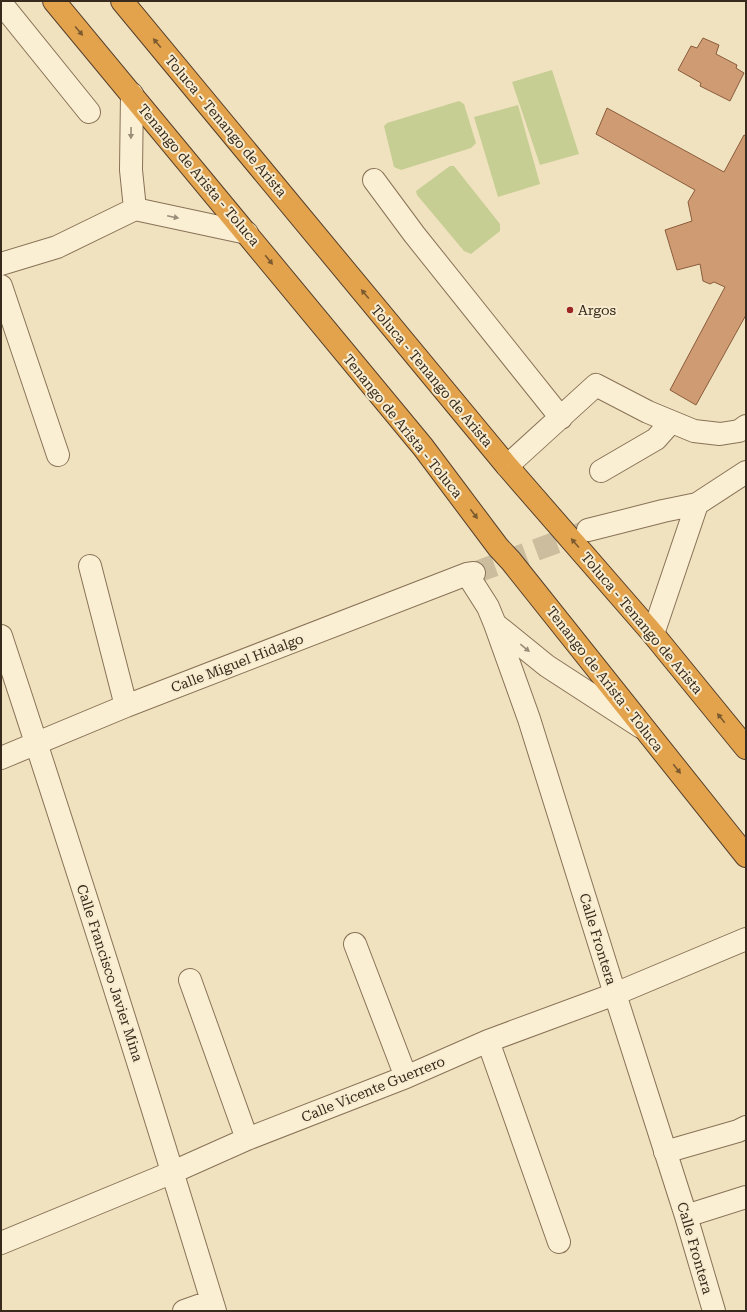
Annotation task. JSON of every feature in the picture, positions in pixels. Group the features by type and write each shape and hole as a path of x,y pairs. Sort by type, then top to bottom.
{"highway":[{"name":"Tenango de Arista - Toluca","path":"54,1 423,447 498,547 511,560 746,856"},
{"name":"Toluca - Tenango de Arista","path":"122,1 507,466 653,634 746,748"}],"street":[{"path":"2,2 89,112"},
{"path":"132,94 130,170 135,208"},
{"path":"374,180 414,234 561,418"},
{"path":"1,264 57,247 135,208 247,233"},
{"path":"1,286 58,454"},
{"path":"507,466 596,385 648,412 694,431 720,434 739,431 746,426"},
{"path":"601,471 656,439 671,422"},
{"path":"588,530 663,510 697,504 746,472"},
{"path":"653,634 697,504"},
{"path":"90,566 126,706"},
{"name":"Calle Miguel Hidalgo","path":"1,758 126,706 470,574"},
{"name":"Calle Frontera","path":"470,574 488,607 530,719 615,994 686,1216 714,1311"},
{"path":"495,624 547,666 646,730"},
{"name":"Calle Francisco Javier Mina","path":"1,636 37,744 214,1306"},
{"name":"Calle Vicente Guerrero","path":"1,1243 173,1172 247,1139 406,1078 488,1041 615,994 746,939"},
{"path":"355,944 406,1078"},
{"path":"190,980 247,1139"},
{"path":"488,1041 559,1242"},
{"path":"665,1152 738,1131 746,1127"},
{"path":"686,1216 746,1196"},
{"path":"184,1311 214,1306"}],"green space":[{"path":"552,70 579,154 540,165 512,82"},
{"path":"459,101 464,104 476,143 471,148 401,170 394,167 384,126 387,123"},
{"path":"518,105 540,184 498,197 474,117"},
{"path":"450,166 454,166 500,224 500,231 471,254 464,251 417,195 416,191"}],"building":[{"path":"703,38 719,45 716,54 737,65 736,68 744,73 730,101 700,86 701,83 678,70 691,46 697,48"},
{"path":"607,108 724,172 744,135 746,136 746,315 696,405 670,390 725,287 714,282 710,284 703,281 700,264 677,270 665,230 692,221 688,202 695,190 596,134"}],"tunnel":[{"path":"474,573 587,531"}],"place":[{"name":"Argos","path":"570,310"}]}
